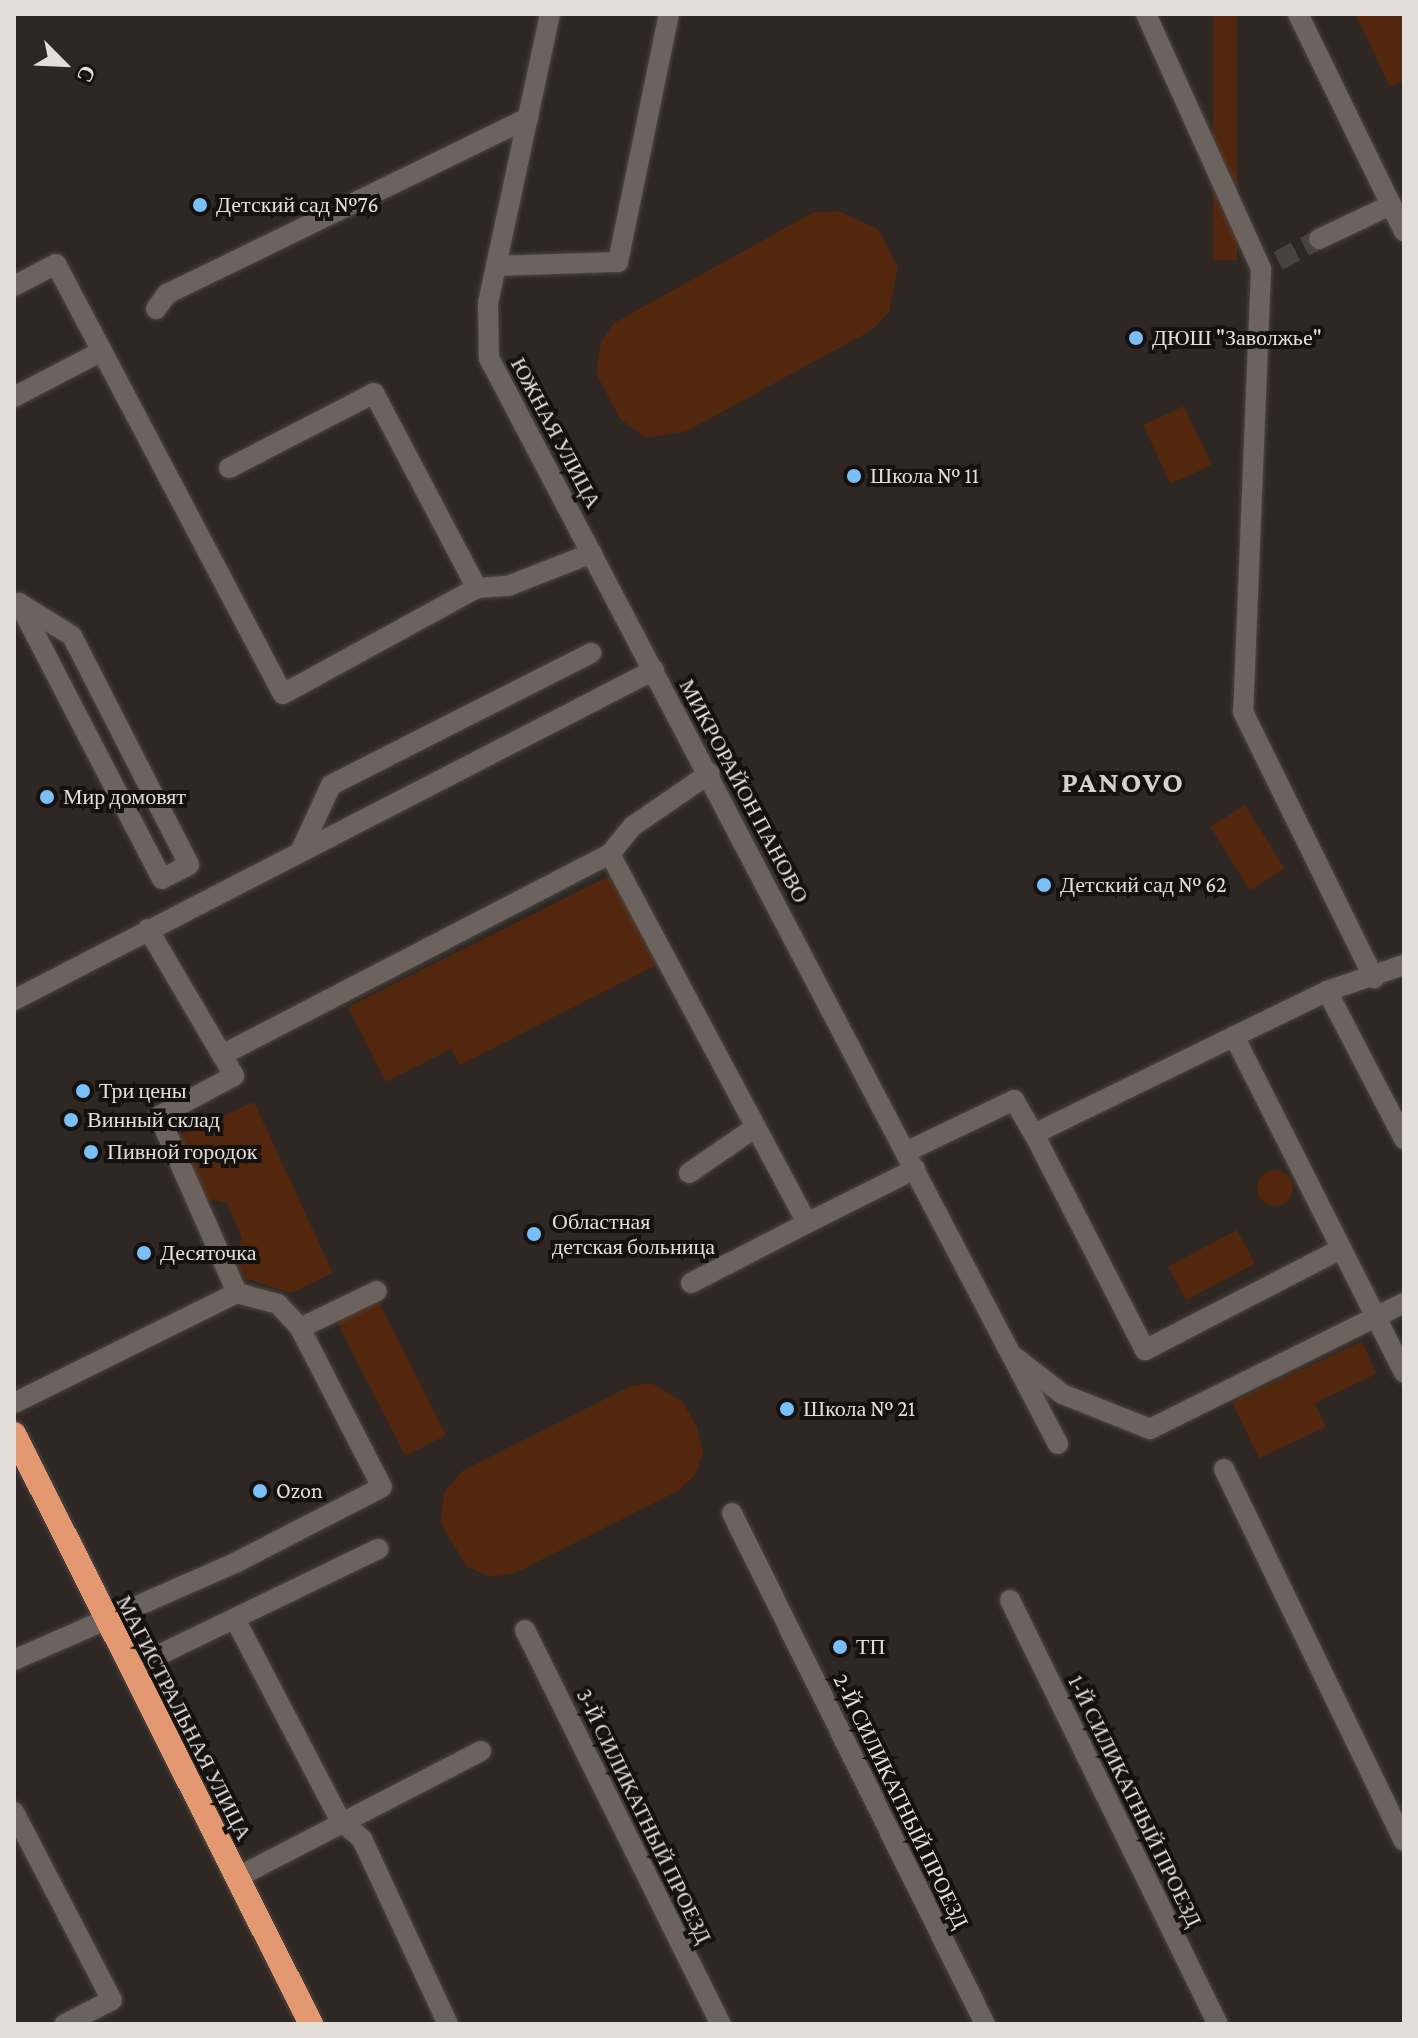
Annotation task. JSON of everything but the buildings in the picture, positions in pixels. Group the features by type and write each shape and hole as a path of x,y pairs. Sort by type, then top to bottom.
{"highway":[{"name":"МАГИСТРАЛЬНАЯ УЛИЦА","path":"14,1434 21,1463 311,2024"}],"street":[{"name":"ЮЖНАЯ УЛИЦА","path":"550,14 496,266 489,358 654,670"},
{"path":"496,266 618,262 669,14"},
{"path":"1146,14 1269,265 1243,712 1374,978"},
{"path":"1298,14 1404,231"},
{"path":"156,309 167,294 528,118"},
{"path":"1319,239 1391,205"},
{"path":"14,286 56,264 283,694 477,588 508,586 592,553"},
{"path":"14,397 102,351"},
{"path":"229,468 374,393 477,588"},
{"path":"16,600 72,636 189,865 162,879"},
{"path":"16,600 162,879 176,914"},
{"path":"302,848 331,785 591,653"},
{"name":"МИКРОРАЙОН ПАНОВО","path":"14,1000 302,848 654,670 1058,1444"},
{"path":"222,1055 610,854 633,826 710,773"},
{"path":"610,854 807,1223"},
{"path":"148,929 234,1076 159,1116 237,1293"},
{"path":"1034,1134 1327,991 1374,978 1404,965"},
{"path":"1327,991 1404,1139"},
{"path":"1234,1036 1404,1372"},
{"path":"691,1283 807,1223 1014,1100 1145,1350 1341,1249"},
{"path":"689,1173 756,1127"},
{"path":"300,1328 377,1291"},
{"path":"14,1403 237,1293 278,1304 300,1328 382,1487 235,1563 103,1618 14,1660"},
{"path":"1010,1353 1062,1394 1150,1429 1404,1303"},
{"path":"1224,1469 1404,1841"},
{"name":"2-Й СИЛИКАТНЫЙ ПРОЕЗД","path":"732,1513 985,2024"},
{"path":"130,1669 378,1549"},
{"name":"1-Й СИЛИКАТНЫЙ ПРОЕЗД","path":"1010,1600 1218,2024"},
{"path":"235,1619 340,1820 362,1839 448,2024"},
{"name":"3-Й СИЛИКАТНЫЙ ПРОЕЗД","path":"525,1630 721,2024"},
{"path":"236,1878 340,1820 481,1751"},
{"path":"14,1812 112,2000 65,2024"}],"shaded area":[{"path":"1213,14 1237,14 1237,260 1213,260"},
{"path":"1355,14 1404,14 1404,81 1390,87"},
{"path":"839,211 878,229 898,267 889,312 872,330 687,431 646,438 620,419 596,373 601,342 614,323 814,212"},
{"path":"1184,406 1211,465 1171,484 1143,425"},
{"path":"1245,805 1285,869 1250,890 1210,827"},
{"path":"613,874 658,964 460,1065 451,1049 386,1082 348,1007"},
{"path":"254,1102 333,1273 291,1293 245,1278 235,1260 242,1238 227,1203 203,1198 176,1136"},
{"path":"1275,1170 1288,1175 1293,1188 1288,1201 1275,1206 1262,1201 1257,1188 1262,1175"},
{"path":"1237,1230 1255,1264 1186,1300 1168,1267"},
{"path":"376,1297 446,1435 405,1456 335,1318"},
{"path":"1362,1341 1376,1374 1315,1403 1326,1427 1259,1458 1232,1402"},
{"path":"651,1383 682,1401 697,1427 703,1453 695,1475 676,1492 515,1573 492,1577 467,1567 441,1524 444,1492 462,1471 631,1386"}],"tunnel":[{"path":"1278,261 1319,239"}],"place":[{"name":"Детский сад №76","path":"200,205"},
{"name":"ДЮШ \"Заволжье\"","path":"1136,338"},
{"name":"Школа № 11","path":"854,476"},
{"name":"Мир домовят","path":"47,797"},
{"name":"Детский сад № 62","path":"1044,885"},
{"name":"Три цены","path":"83,1091"},
{"name":"Винный склад","path":"71,1120"},
{"name":"Пивной городок","path":"91,1152"},
{"name":"Областная детская больница","path":"534,1234"},
{"name":"Десяточка","path":"144,1253"},
{"name":"Школа № 21","path":"787,1409"},
{"name":"Ozon","path":"260,1491"},
{"name":"ТП","path":"840,1647"}],"district":[{"name":"PANOVO","path":"1123,782"}]}
